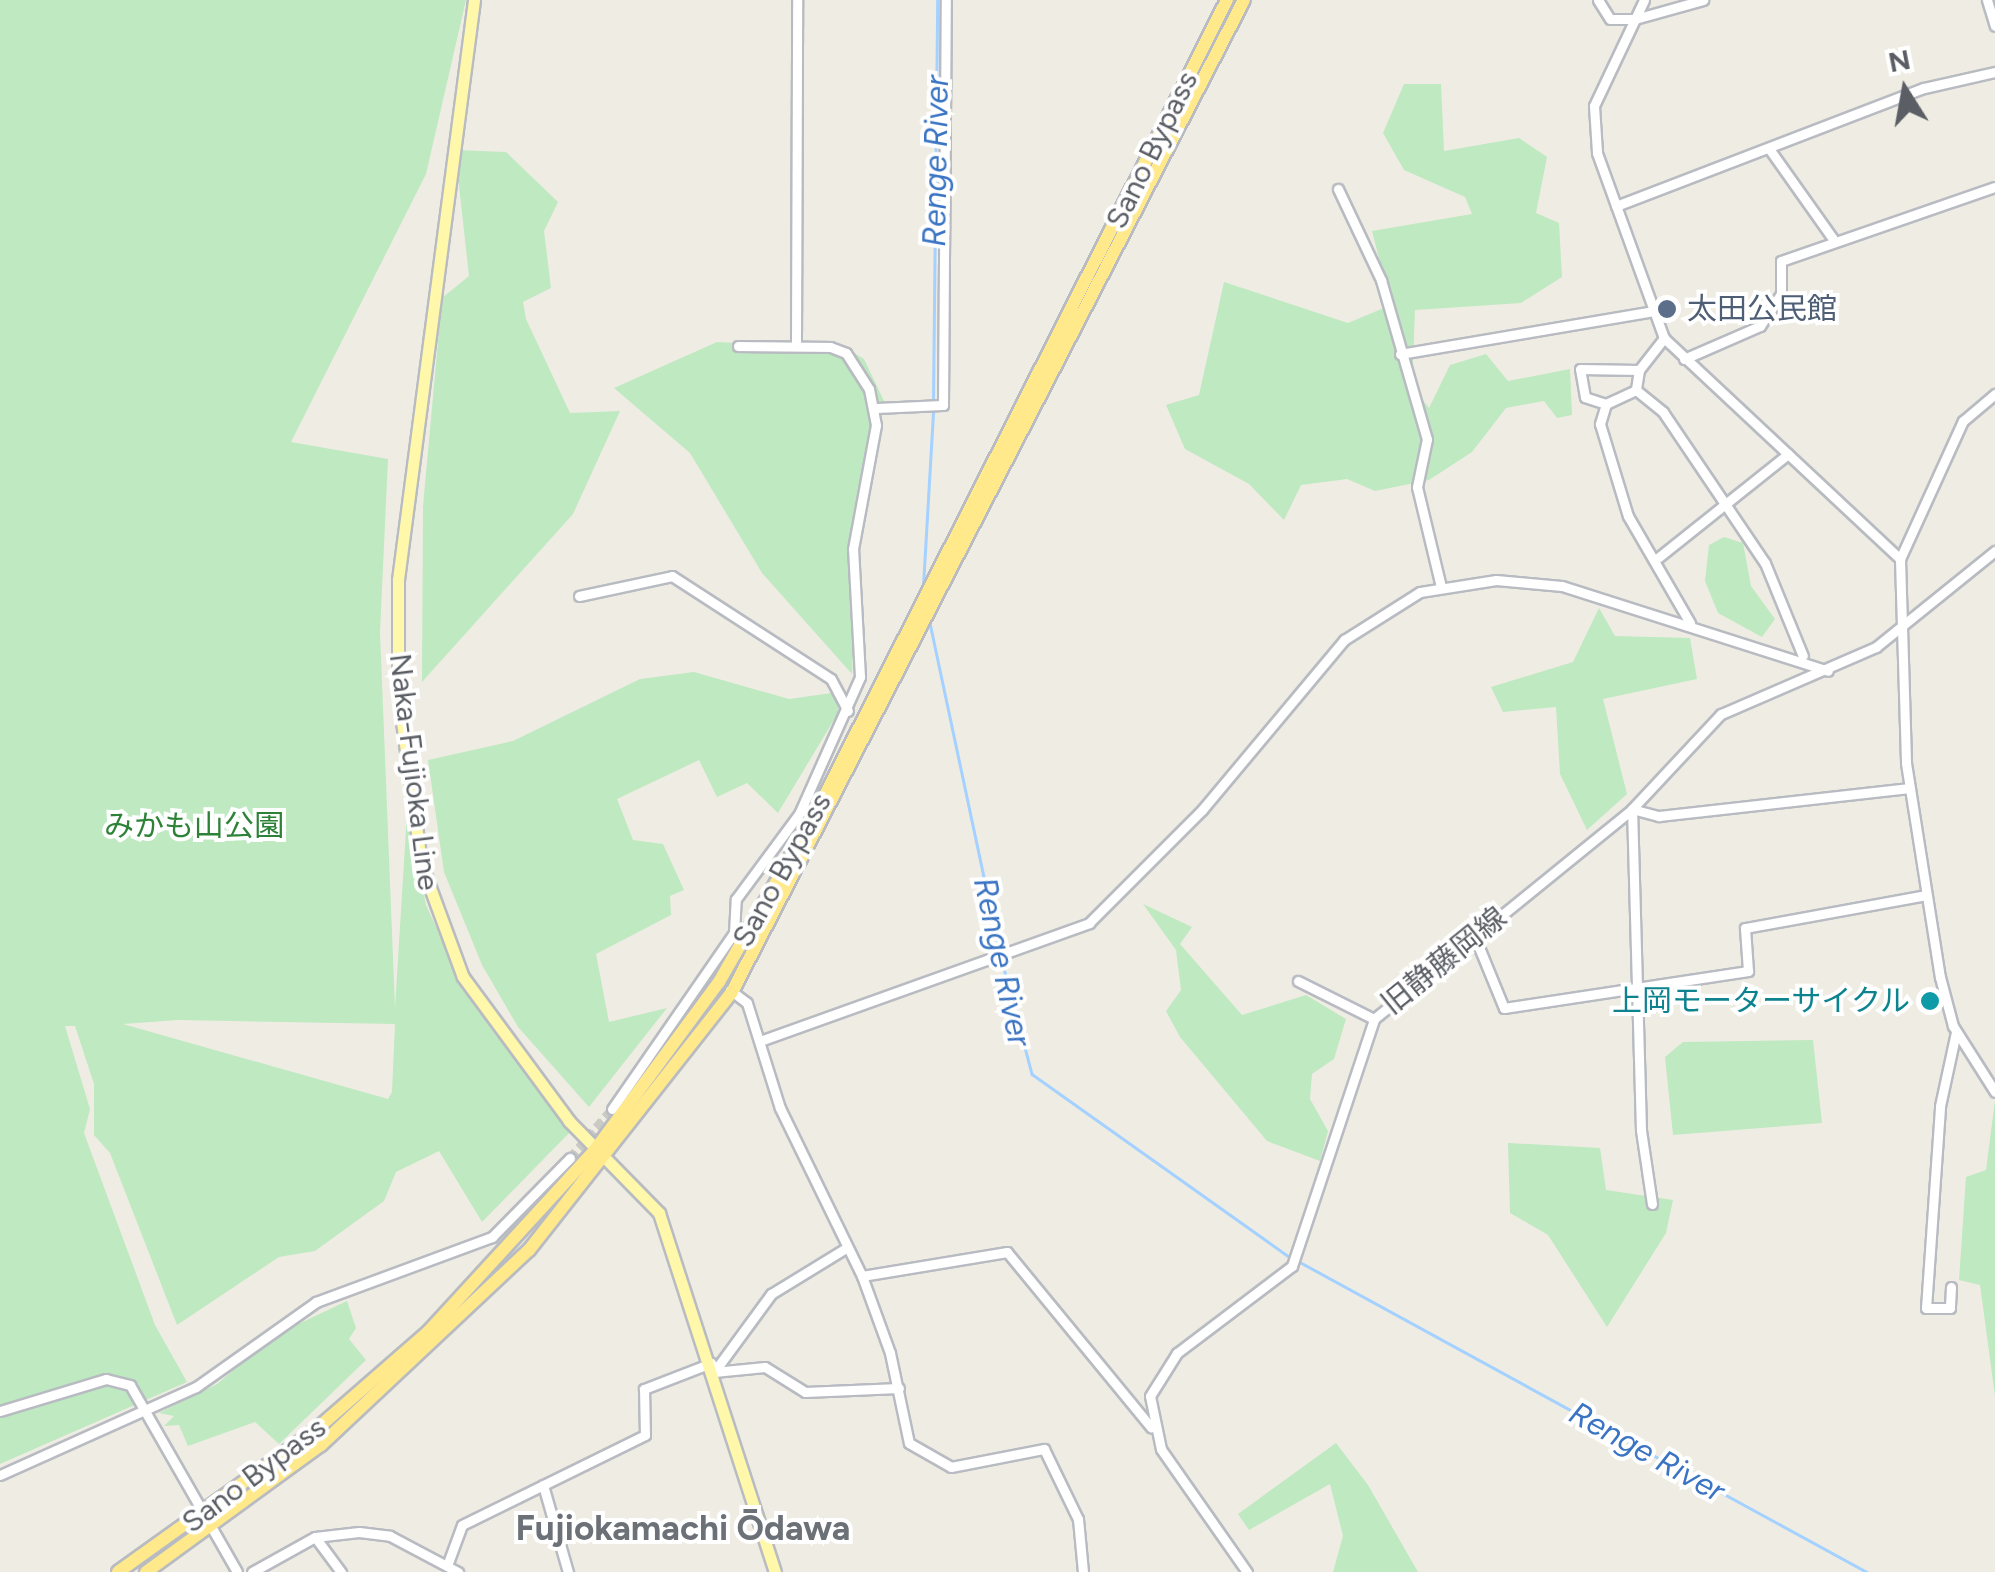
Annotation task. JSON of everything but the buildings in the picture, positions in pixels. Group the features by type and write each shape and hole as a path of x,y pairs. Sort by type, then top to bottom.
{"highway":[{"name":"Sano Bypass","path":"118,1572 204,1514 429,1331 595,1150 713,979 816,811 1227,0"},
{"name":"Sano Bypass","path":"146,1572 213,1530 437,1341 607,1160 732,992 1244,0"}],"main road":[{"name":"Naka-Fujioka Line","path":"474,0 400,541 398,692 420,863 444,941 595,1150 659,1213 712,1367 775,1572"}],"street":[{"path":"796,340 797,0"},
{"path":"876,408 941,405 946,0"},
{"path":"1598,0 1610,19 1634,19 1703,0"},
{"path":"1644,0 1592,116 1649,312 1664,338 1684,359 1900,559"},
{"path":"1987,0 1995,26"},
{"path":"1616,206 1924,88 1995,72"},
{"path":"1770,150 1833,239"},
{"path":"1684,359 1760,326 1781,294 1781,261 1833,239 1995,187"},
{"path":"1338,188 1382,280 1427,439 1418,487 1441,587"},
{"path":"1400,354 1649,312"},
{"path":"1636,390 1640,370 1664,338"},
{"path":"612,1109 713,979 734,933 736,899 799,814 850,714 860,677 854,549 876,408 846,353 796,340 738,346"},
{"path":"1636,390 1606,404 1585,397 1580,369 1640,370"},
{"path":"1636,390 1662,412 1788,605 1804,656"},
{"path":"1995,394 1963,421 1900,559 1909,788 1926,895 1956,1032 1995,1092"},
{"path":"1606,404 1600,424 1620,497 1659,558 1690,623"},
{"path":"1659,558 1727,509 1788,454"},
{"name":"旧静藤岡線","path":"1151,1428 1150,1396 1168,1362 1275,1287 1302,1249 1374,1019 1632,809 1721,714 1828,671 1901,630 1995,551"},
{"path":"578,596 672,576 831,678 850,714"},
{"path":"760,1041 994,958 1110,908 1344,640 1388,606 1441,587 1533,581 1804,656 1828,671"},
{"path":"1652,1204 1637,989 1632,809 1659,816 1909,788"},
{"path":"1474,934 1504,1008 1748,972 1746,928 1926,895"},
{"path":"713,979 732,992 760,1041 780,1108 862,1276 899,1388 901,1426 927,1459 970,1468 1020,1448 1044,1449 1078,1520 1083,1572"},
{"path":"1298,982 1374,1019"},
{"path":"1951,1287 1950,1308 1926,1308 1940,1106 1956,1032"},
{"path":"0,1475 217,1376 316,1302 492,1238 570,1158"},
{"path":"712,1367 771,1294 846,1248"},
{"path":"862,1276 1007,1252 1151,1428 1247,1572"},
{"path":"448,1564 462,1526 645,1435 644,1389 712,1367 764,1367 806,1392 899,1388"},
{"path":"0,1411 106,1379 130,1385 237,1572"},
{"path":"543,1485 568,1572"},
{"path":"252,1572 315,1537 390,1536 458,1572"},
{"path":"315,1537 341,1572"}],"green space":[{"name":"みかも山公園","path":"0,0 466,0 426,174 291,442 388,459 380,632 395,1008 407,813 426,905 466,992 572,1130 482,1222 439,1151 396,1172 384,1201 315,1251 279,1257 177,1325 110,1153 94,1135 94,1084 75,1026 65,1026 90,1109 84,1133 155,1325 187,1382 0,1464","holes":["178,1020 395,1024 392,1092 388,1099 123,1024"]},
{"path":"1404,84 1441,84 1444,151 1519,138 1547,157 1536,213 1559,223 1562,277 1521,303 1415,310 1412,387 1429,408 1450,365 1486,354 1508,381 1570,369 1572,415 1557,418 1544,401 1506,408 1472,452 1429,480 1375,491 1347,479 1301,485 1284,520 1249,484 1185,449 1166,405 1199,395 1224,282 1348,323 1391,305 1372,231 1472,214 1465,197 1404,170 1383,133"},
{"path":"455,150 506,152 558,202 544,231 551,288 523,302 526,319 570,413 620,411 573,514 422,682 423,506 442,298 469,276"},
{"path":"717,342 846,348 864,359 884,401 859,539 852,674 762,573 690,453 614,388"},
{"path":"1724,537 1743,543 1751,586 1775,619 1762,637 1718,613 1705,581 1709,545"},
{"path":"1599,608 1615,636 1690,638 1697,679 1603,699 1627,794 1587,830 1560,774 1556,707 1503,712 1491,687 1573,662"},
{"path":"694,672 789,699 839,692 838,713 778,813 747,783 717,797 699,760 617,799 633,840 663,844 684,890 670,896 671,915 596,954 609,1022 667,1008 589,1107 518,1027 482,965 444,872 428,760 513,741 640,679"},
{"path":"1143,904 1192,927 1180,944 1242,1015 1306,995 1346,1019 1334,1059 1312,1074 1310,1099 1328,1131 1320,1161 1267,1141 1180,1037 1166,1011 1181,990 1176,950"},
{"path":"1813,1040 1822,1123 1673,1135 1665,1057 1683,1042"},
{"path":"1995,1100 1995,1396 1980,1285 1959,1280 1966,1177 1986,1170"},
{"path":"1508,1143 1600,1148 1606,1190 1673,1200 1666,1233 1607,1327 1548,1235 1510,1213"},
{"path":"347,1301 356,1328 349,1339 366,1360 279,1444 255,1422 188,1446 179,1425 164,1426 174,1416 159,1413 217,1384 275,1335"},
{"path":"1336,1443 1368,1485 1418,1572 1333,1572 1343,1536 1330,1484 1249,1530 1238,1514"}],"waterway":[{"name":"Renge River","path":"933,402 937,0"},
{"name":"Renge River","path":"923,586 933,410"},
{"name":"Renge River","path":"930,623 1000,953"},
{"name":"Renge River","path":"1002,961 1032,1074 1291,1258"},
{"name":"Renge River","path":"1298,1261 1867,1572"}],"tunnel":[{"path":"570,1158 612,1109"}],"place":[{"name":"太田公民館","path":"1667,309"},
{"name":"上岡モーターサイクル","path":"1930,1001"}],"district":[{"name":"Fujiokamachi Ōdawa","path":"683,1528"}]}
